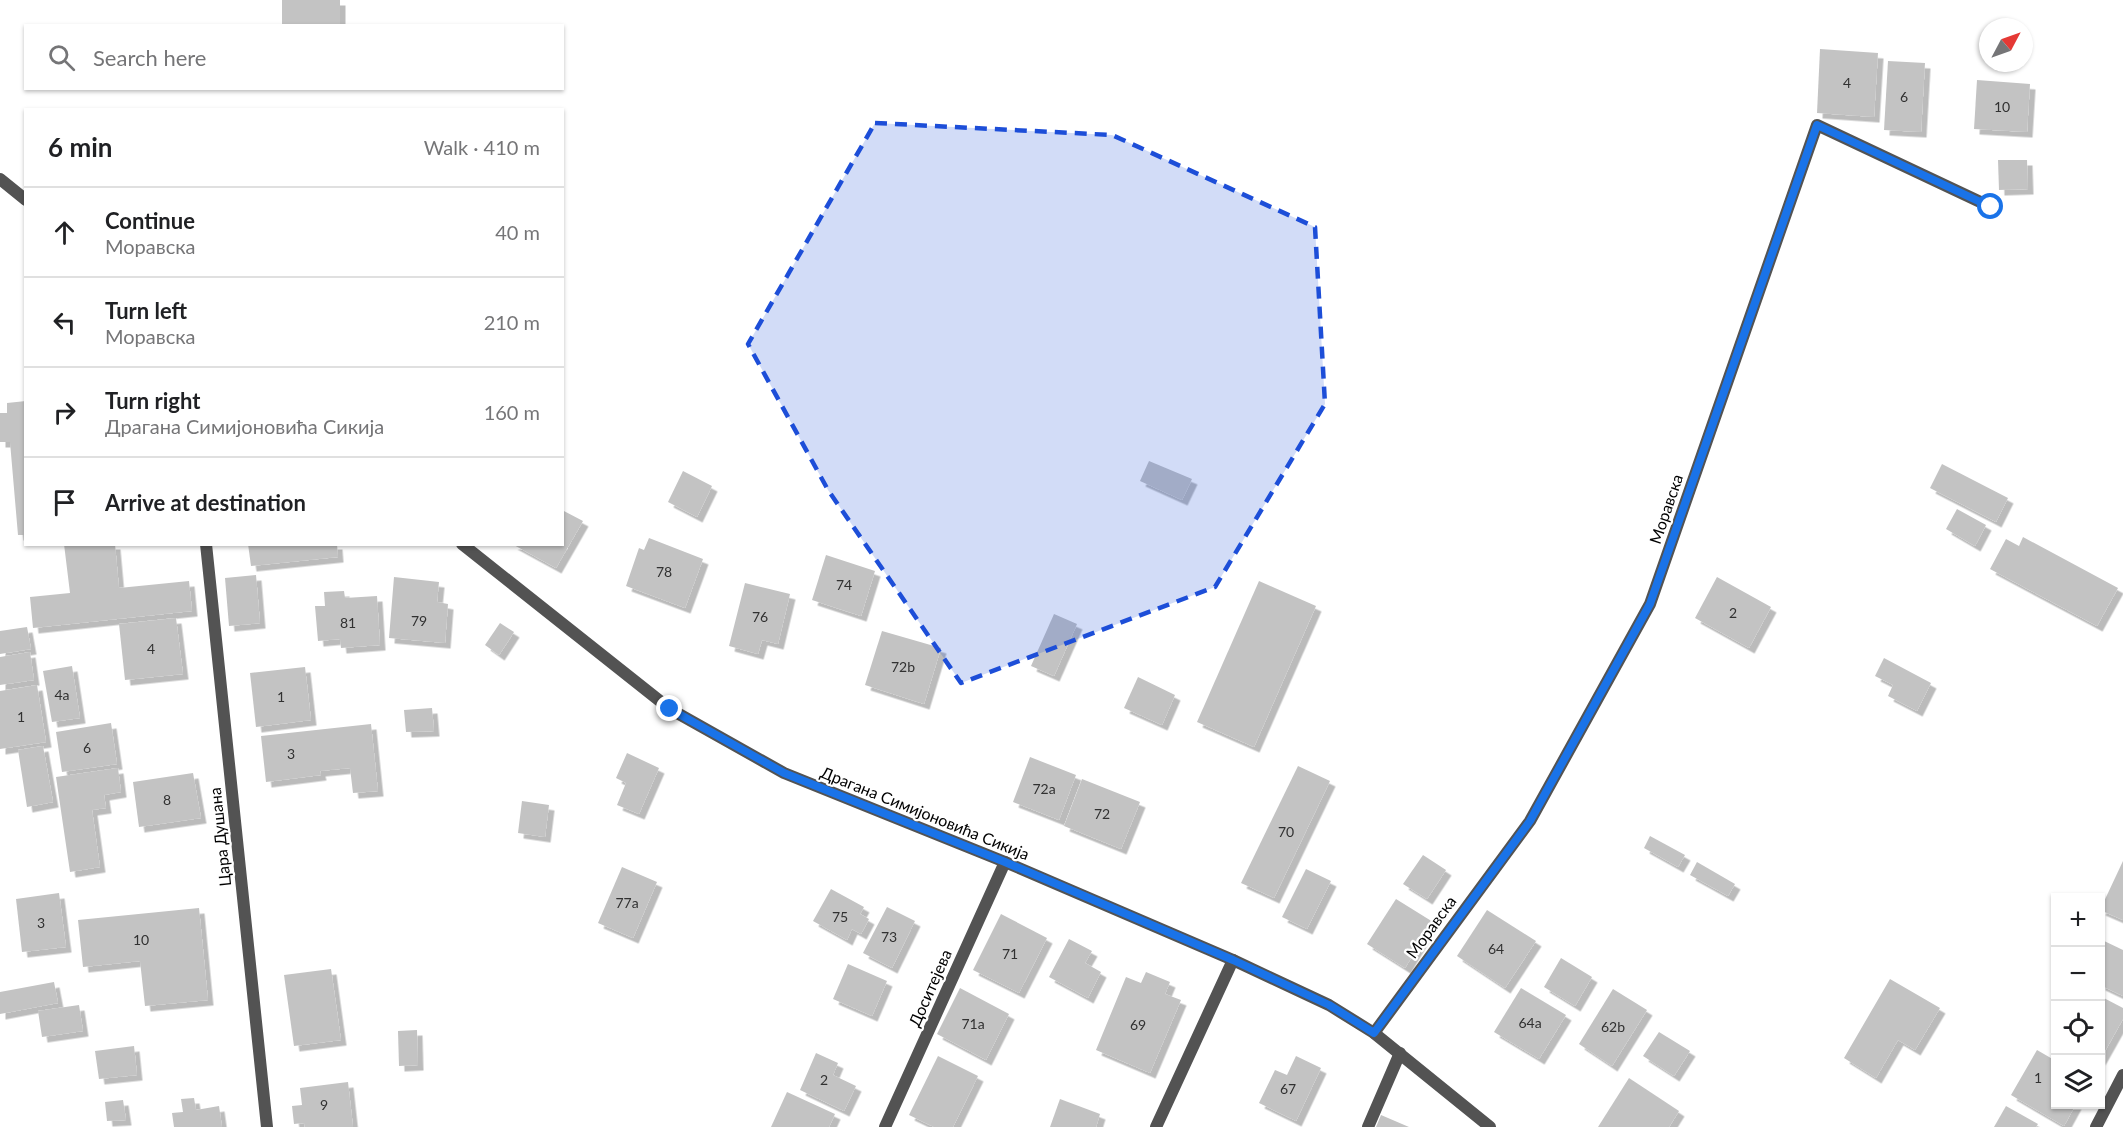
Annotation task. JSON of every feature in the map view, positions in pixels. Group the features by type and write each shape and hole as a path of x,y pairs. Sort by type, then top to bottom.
{"street":[{"name":"Моравска","path":"1374,1033 1530,821 1650,604 1817,125 1991,207"},
{"path":"0,179 24,198"},
{"name":"Цара Душана","path":"206,546 267,1127"},
{"name":"Драгана Симијоновића Сикија","path":"465,546 670,709 784,773 1005,862 1233,960 1329,1005 1374,1033 1490,1127"},
{"name":"Доситејева","path":"885,1127 1005,862"},
{"path":"1156,1127 1233,960"},
{"path":"1368,1127 1400,1053"},
{"path":"2096,1127 2123,1075"}],"highlighted area":[{"path":"875,123 1112,135 1315,227 1325,404 1215,587 961,683 828,490 748,344"}],"building":[{"path":"282,0 340,0 340,24 282,24"},
{"path":"1820,49 1878,53 1874,117 1817,113"},
{"path":"1888,61 1925,63 1921,132 1884,130"},
{"path":"1977,80 2030,84 2027,132 1974,129"},
{"path":"1998,160 2027,160 2028,189 1999,190"},
{"path":"24,401 24,535 18,535 10,442 0,442 0,413 7,413 7,403"},
{"path":"1149,461 1192,479 1182,500 1140,481"},
{"path":"1942,464 2008,498 1996,522 1930,488"},
{"path":"683,471 712,486 697,517 668,502"},
{"path":"1957,509 1986,525 1975,546 1946,529"},
{"path":"564,511 583,521 556,568 516,546 564,546"},
{"path":"2023,537 2118,588 2097,626 1990,569 2006,539 2019,546"},
{"path":"649,538 703,559 685,608 626,586 639,548 644,550"},
{"path":"64,546 115,546 119,588 189,581 192,611 33,628 30,597 70,593"},
{"path":"248,546 337,546 338,557 251,566"},
{"path":"826,555 875,571 861,616 812,600"},
{"path":"256,575 260,623 229,626 225,578"},
{"path":"394,577 439,582 437,602 448,604 445,643 389,638"},
{"path":"1717,577 1771,607 1749,648 1695,618"},
{"path":"1259,581 1316,606 1254,747 1197,722"},
{"path":"745,583 790,594 778,644 762,640 758,654 729,646"},
{"path":"344,591 345,598 377,596 380,645 341,648 340,639 318,641 315,606 325,606 324,592"},
{"path":"1054,614 1077,624 1054,676 1031,666"},
{"path":"176,618 183,674 125,680 119,624"},
{"path":"500,623 514,632 499,655 485,645"},
{"path":"27,627 31,649 0,654 0,631"},
{"path":"882,631 941,648 924,704 865,685"},
{"path":"30,652 34,680 0,685 0,657"},
{"path":"1884,658 1931,683 1917,711 1888,696 1893,685 1875,676"},
{"path":"72,666 80,718 52,722 43,671"},
{"path":"305,667 311,720 256,727 250,673"},
{"path":"1138,677 1175,695 1162,725 1124,708"},
{"path":"37,685 46,742 0,749 0,691"},
{"path":"432,708 434,731 406,732 404,710"},
{"path":"111,723 117,764 62,772 56,732"},
{"path":"371,724 378,791 353,793 350,768 320,771 321,775 266,782 261,736"},
{"path":"43,746 53,802 27,807 18,750"},
{"path":"627,753 659,768 639,814 617,805 626,783 616,778"},
{"path":"1030,757 1076,775 1059,820 1013,802"},
{"path":"1298,766 1330,781 1274,898 1241,883"},
{"path":"118,768 121,792 104,795 106,808 92,810 100,867 70,872 56,777"},
{"path":"193,773 201,818 139,827 133,782"},
{"path":"1082,779 1140,802 1121,849 1064,826"},
{"path":"522,801 549,805 545,837 518,833"},
{"path":"1650,836 1685,855 1678,867 1644,848"},
{"path":"1423,855 1446,870 1427,899 1403,884"},
{"path":"2123,861 2123,920 2105,912 2105,899"},
{"path":"1697,862 1735,884 1728,896 1690,875"},
{"path":"622,867 657,882 633,938 598,923"},
{"path":"1306,869 1331,881 1307,929 1282,917"},
{"path":"831,889 864,907 860,914 869,919 861,934 852,929 847,940 813,921"},
{"path":"59,893 66,947 22,952 16,899"},
{"path":"1396,899 1433,922 1405,968 1367,944"},
{"path":"887,907 915,921 892,968 863,953"},
{"path":"199,908 208,1000 145,1006 140,961 83,967 78,920"},
{"path":"1487,910 1536,941 1505,988 1457,956"},
{"path":"1001,914 1047,938 1019,993 973,970"},
{"path":"1069,939 1092,951 1085,963 1101,972 1088,998 1049,977"},
{"path":"2105,941 2123,950 2123,996 2105,987"},
{"path":"1561,958 1592,977 1575,1006 1544,987"},
{"path":"848,964 887,981 872,1016 833,999"},
{"path":"331,969 341,1040 294,1046 284,975"},
{"path":"1146,972 1170,982 1165,994 1181,1000 1150,1073 1096,1050 1126,977 1141,983"},
{"path":"1890,979 1940,1008 1915,1050 1898,1040 1876,1078 1844,1058"},
{"path":"54,982 58,1003 0,1014 0,992"},
{"path":"960,988 1009,1014 986,1060 937,1034"},
{"path":"1521,988 1566,1015 1539,1059 1494,1032"},
{"path":"1613,989 1647,1010 1612,1066 1579,1044"},
{"path":"2105,999 2123,1008 2123,1019 2105,1051"},
{"path":"79,1005 83,1031 42,1037 38,1011"},
{"path":"417,1030 418,1065 399,1066 398,1031"},
{"path":"1659,1032 1690,1051 1674,1076 1643,1056"},
{"path":"134,1046 137,1075 99,1079 95,1051"},
{"path":"2037,1050 2051,1058 2051,1109 2073,1109 2064,1126 2011,1095"},
{"path":"816,1053 838,1063 833,1075 856,1086 844,1111 800,1090"},
{"path":"938,1056 978,1076 953,1127 934,1127 909,1115"},
{"path":"1296,1056 1321,1068 1296,1121 1259,1103 1275,1070 1287,1075"},
{"path":"1629,1078 1679,1111 1669,1127 1598,1127"},
{"path":"348,1082 353,1127 305,1127 304,1123 294,1124 292,1106 302,1105 300,1088"},
{"path":"787,1092 835,1114 829,1127 771,1127"},
{"path":"194,1098 196,1110 219,1106 222,1127 174,1127 172,1113 183,1112 181,1099"},
{"path":"1060,1099 1100,1114 1096,1127 1050,1127"},
{"path":"123,1100 126,1120 107,1121 105,1102"},
{"path":"2006,1106 2038,1124 2036,1127 1994,1127"},
{"path":"1381,1115 1409,1127 1376,1127"}],"route":[{"path":"670,709 784,773 1005,862 1233,960 1329,1005 1374,1033 1530,821 1650,604 1817,125 1991,207"}]}
